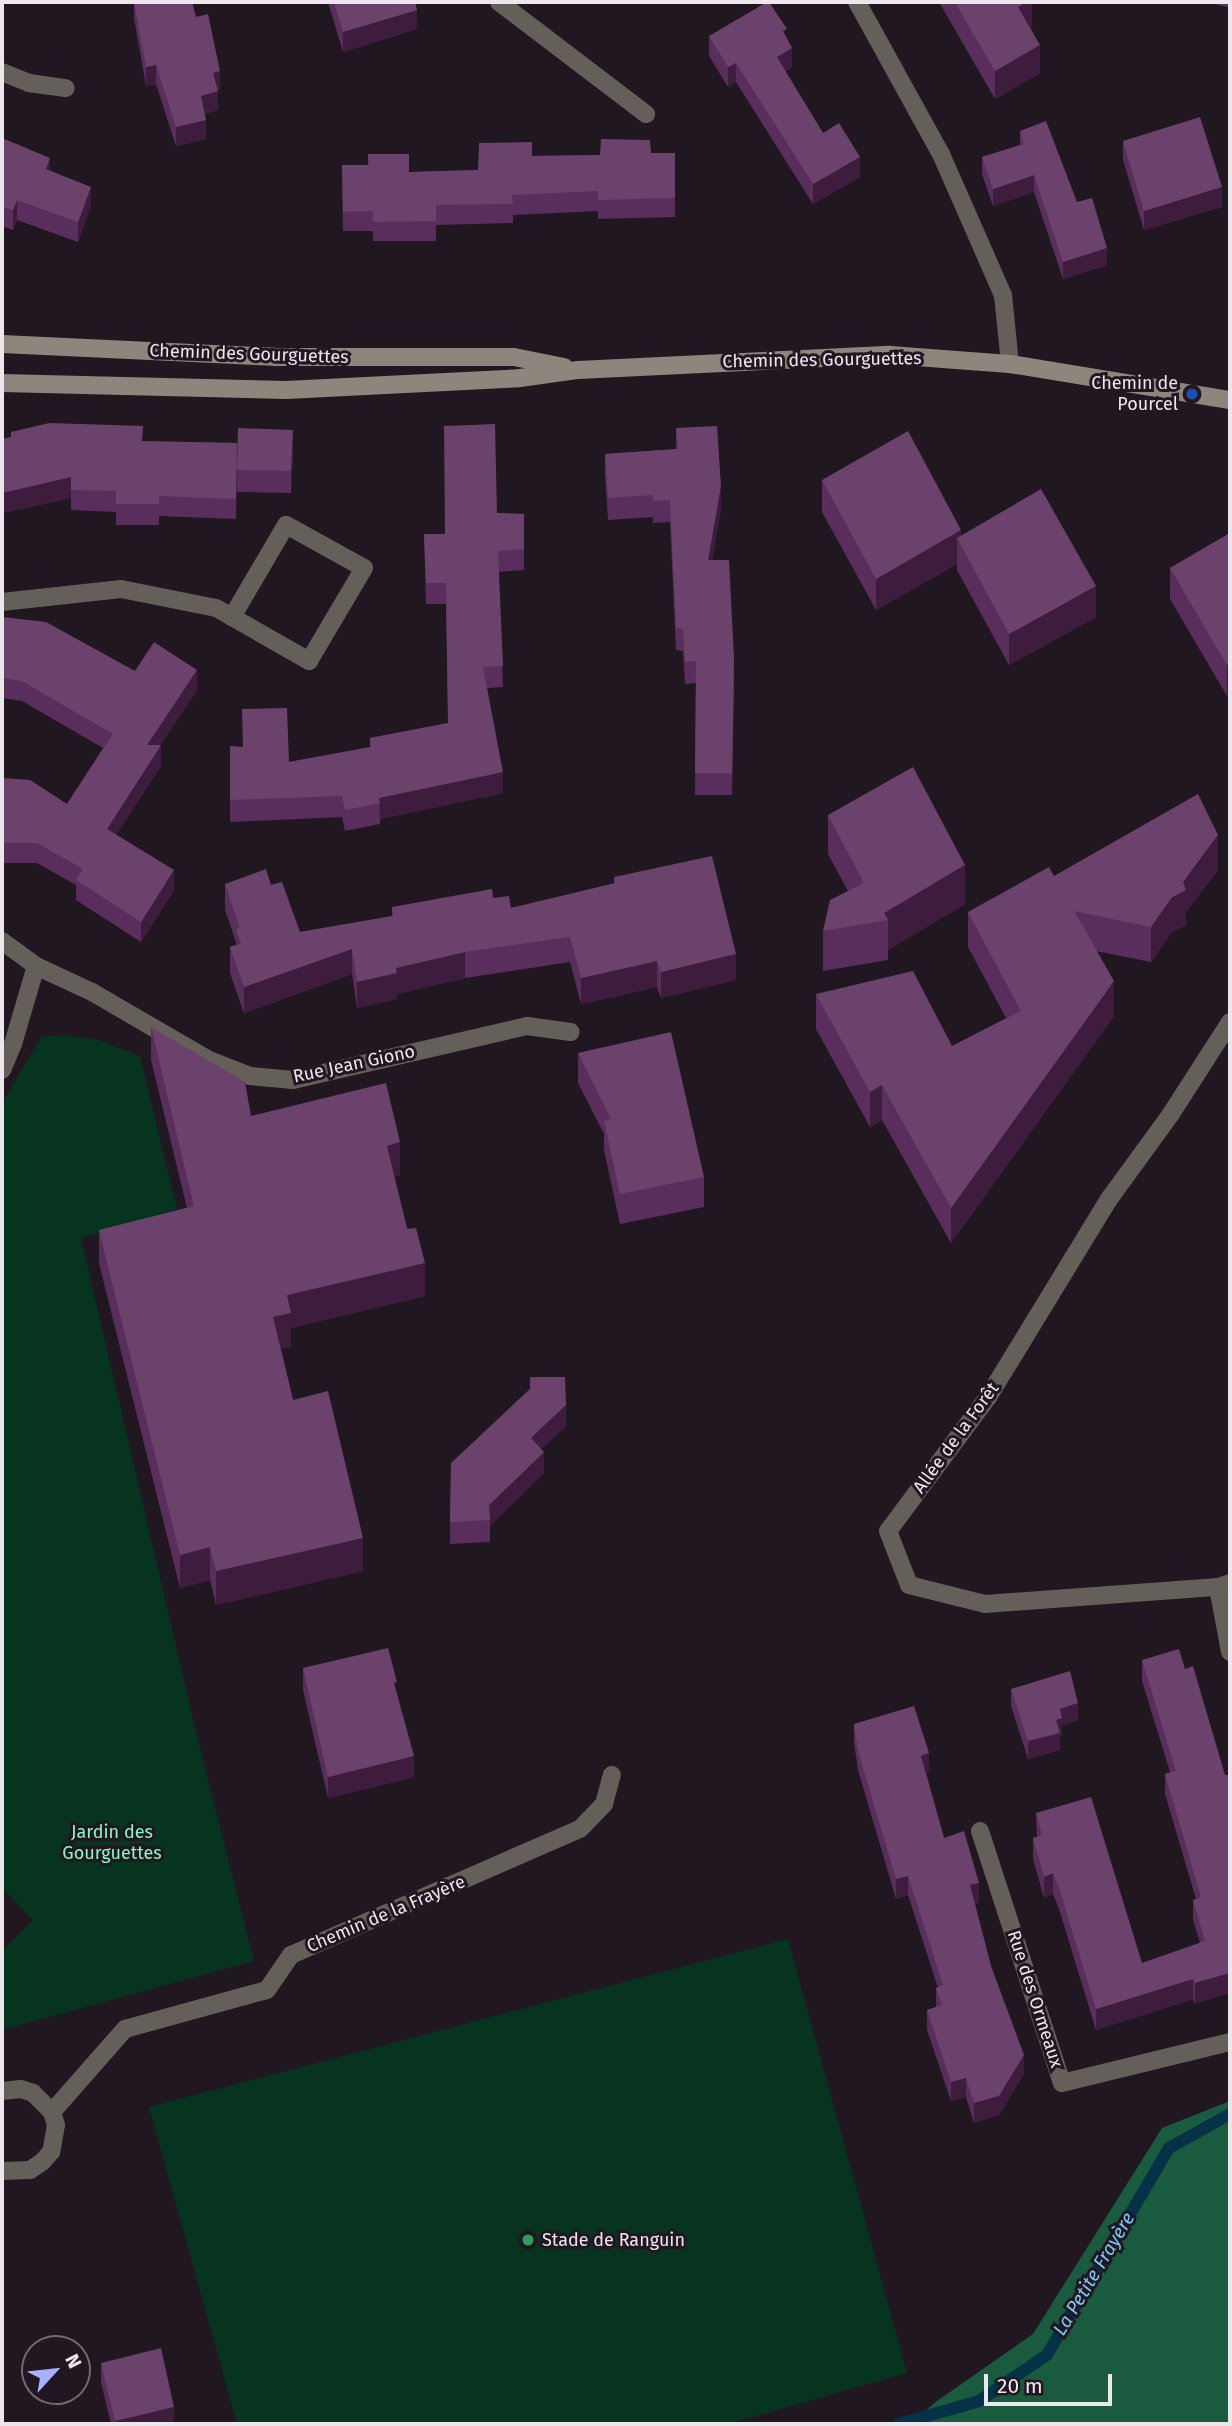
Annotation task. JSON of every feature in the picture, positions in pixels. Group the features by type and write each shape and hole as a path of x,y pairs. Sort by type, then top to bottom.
{"main road":[{"name":"Chemin des Gourguettes","path":"2,344 275,357 514,357 578,370"},
{"name":"Chemin des Gourguettes","path":"2,383 286,390 520,378 578,370 891,355 1010,364 1230,400"}],"street":[{"path":"499,2 646,114"},
{"path":"857,2 941,154 1003,295 1010,364"},
{"path":"2,72 29,83 66,88"},
{"path":"2,602 121,589 216,608 309,661 364,568 286,526 232,617"},
{"name":"Rue Jean Giono","path":"2,941 36,966 92,992 207,1059 250,1076 293,1080 527,1026 570,1032"},
{"path":"2,1070 13,1044 36,966"},
{"name":"Allée de la Forêt","path":"1224,1585 985,1604 909,1585 888,1531 988,1397 1109,1199 1171,1114 1230,1022"},
{"path":"1224,1585 1230,1652"},
{"name":"Chemin de la Frayère","path":"52,2112 125,2029 267,1990 291,1955 580,1829 604,1804 612,1775"},
{"name":"Rue des Ormeaux","path":"980,1831 1062,2083 1230,2042"},
{"path":"2,2091 21,2089 33,2093 52,2112 56,2138 51,2152 30,2170 2,2171"}],"green space":[{"name":"Jardin des Gourguettes","path":"60,1035 95,1039 140,1056 177,1209 81,1238 197,1736 254,1961 2,2030 2,1951 33,1920 2,1888 2,1103 41,1037"},
{"name":"Stade de Ranguin","path":"788,1939 907,2373 729,2424 237,2424 149,2107"},
{"path":"1230,2101 1230,2424 910,2424 937,2401 1033,2334 1162,2128"}],"building":[{"path":"134,2 192,2 196,17 208,14 220,71 213,73 218,91 201,96 206,120 176,127 156,65 146,67"},
{"path":"334,2 415,2 417,10 343,32"},
{"path":"767,2 787,29 783,31 792,48 777,57 823,133 839,123 860,157 813,184 736,63 728,67 709,36"},
{"path":"955,2 1026,2 1018,7 1040,45 995,71"},
{"path":"1200,117 1222,187 1144,211 1123,141"},
{"path":"1046,121 1077,202 1092,198 1107,248 1063,262 1034,175 993,189 982,157 1024,144 1020,131"},
{"path":"2,138 50,158 46,169 91,187 78,222 17,200 13,210 2,207"},
{"path":"601,139 650,140 651,153 675,153 675,198 598,200 598,191 512,195 513,204 436,205 436,221 373,222 373,211 343,212 342,165 369,165 368,154 409,154 409,172 478,170 479,143 532,142 532,156 600,155"},
{"path":"49,423 143,426 142,441 237,443 236,499 159,496 159,504 116,504 116,491 71,490 71,477 2,493 2,439 11,437 11,432"},
{"path":"495,424 497,513 524,514 524,549 498,551 503,666 483,667 503,772 379,798 380,803 345,810 342,796 230,800 230,746 243,747 242,709 287,708 289,762 371,747 370,738 448,723 446,583 426,583 424,534 445,534 444,426"},
{"path":"717,426 721,486 708,560 729,560 734,658 732,773 695,773 696,661 685,662 683,629 676,628 670,500 653,501 653,495 608,498 605,454 678,449 676,428"},
{"path":"238,428 293,430 291,471 237,470"},
{"path":"908,431 961,530 876,579 822,480"},
{"path":"1041,489 1096,586 1009,634 957,538"},
{"path":"1230,533 1230,663 1227,665 1170,568"},
{"path":"3,617 46,622 135,671 154,642 197,670 147,745 161,745 107,829 174,870 141,922 76,880 83,869 37,843 2,843 2,778 30,780 67,804 113,734 22,681 2,678"},
{"path":"913,767 965,865 884,913 888,920 823,931 830,900 864,883 828,815"},
{"path":"1198,794 1218,835 1183,882 1186,890 1171,898 1151,927 1074,911 1114,981 951,1208 882,1085 870,1092 816,994 913,971 952,1046 1021,1011 968,912 1049,867 1054,876"},
{"path":"712,856 736,954 661,972 657,961 581,978 570,937 465,952 396,968 397,973 357,982 352,949 244,987 230,947 241,944 236,929 240,928 225,884 266,869 271,885 282,882 300,932 393,916 392,907 492,889 493,898 509,896 511,908 615,883 614,877"},
{"path":"151,1027 245,1082 251,1116 386,1083 400,1142 387,1146 407,1229 416,1228 425,1263 287,1295 291,1313 273,1317 293,1400 328,1391 363,1538 216,1571 210,1547 180,1555 99,1230 194,1206"},
{"path":"671,1032 704,1177 620,1194 604,1121 611,1119 578,1053"},
{"path":"530,1377 565,1377 566,1405 531,1438 544,1452 489,1505 490,1520 450,1522 451,1463 530,1389"},
{"path":"388,1648 397,1682 394,1683 414,1756 328,1777 303,1668"},
{"path":"1179,1649 1185,1669 1193,1666 1225,1775 1229,1775 1230,1779 1230,1973 1195,1983 1193,1979 1096,2009 1059,1888 1053,1873 1044,1877 1033,1838 1042,1835 1036,1813 1091,1797 1142,1963 1205,1941 1193,1900 1201,1897 1165,1774 1176,1771 1142,1660"},
{"path":"1070,1671 1078,1703 1060,1709 1062,1718 1056,1720 1060,1733 1028,1741 1011,1689"},
{"path":"914,1706 929,1753 921,1756 944,1838 964,1831 979,1883 970,1885 991,1966 1024,2055 999,2096 974,2103 966,2078 951,2082 927,2010 942,2005 936,1988 943,1985 908,1876 896,1879 858,1751 854,1724"},
{"path":"161,2348 174,2407 115,2421 101,2363"}],"waterway":[{"name":"La Petite Frayère","path":"899,2424 979,2401 1047,2355 1169,2148 1230,2114"}],"place":[{"name":"Chemin de Pourcel","path":"1192,394"},
{"name":"Stade de Ranguin","path":"528,2240"}]}
